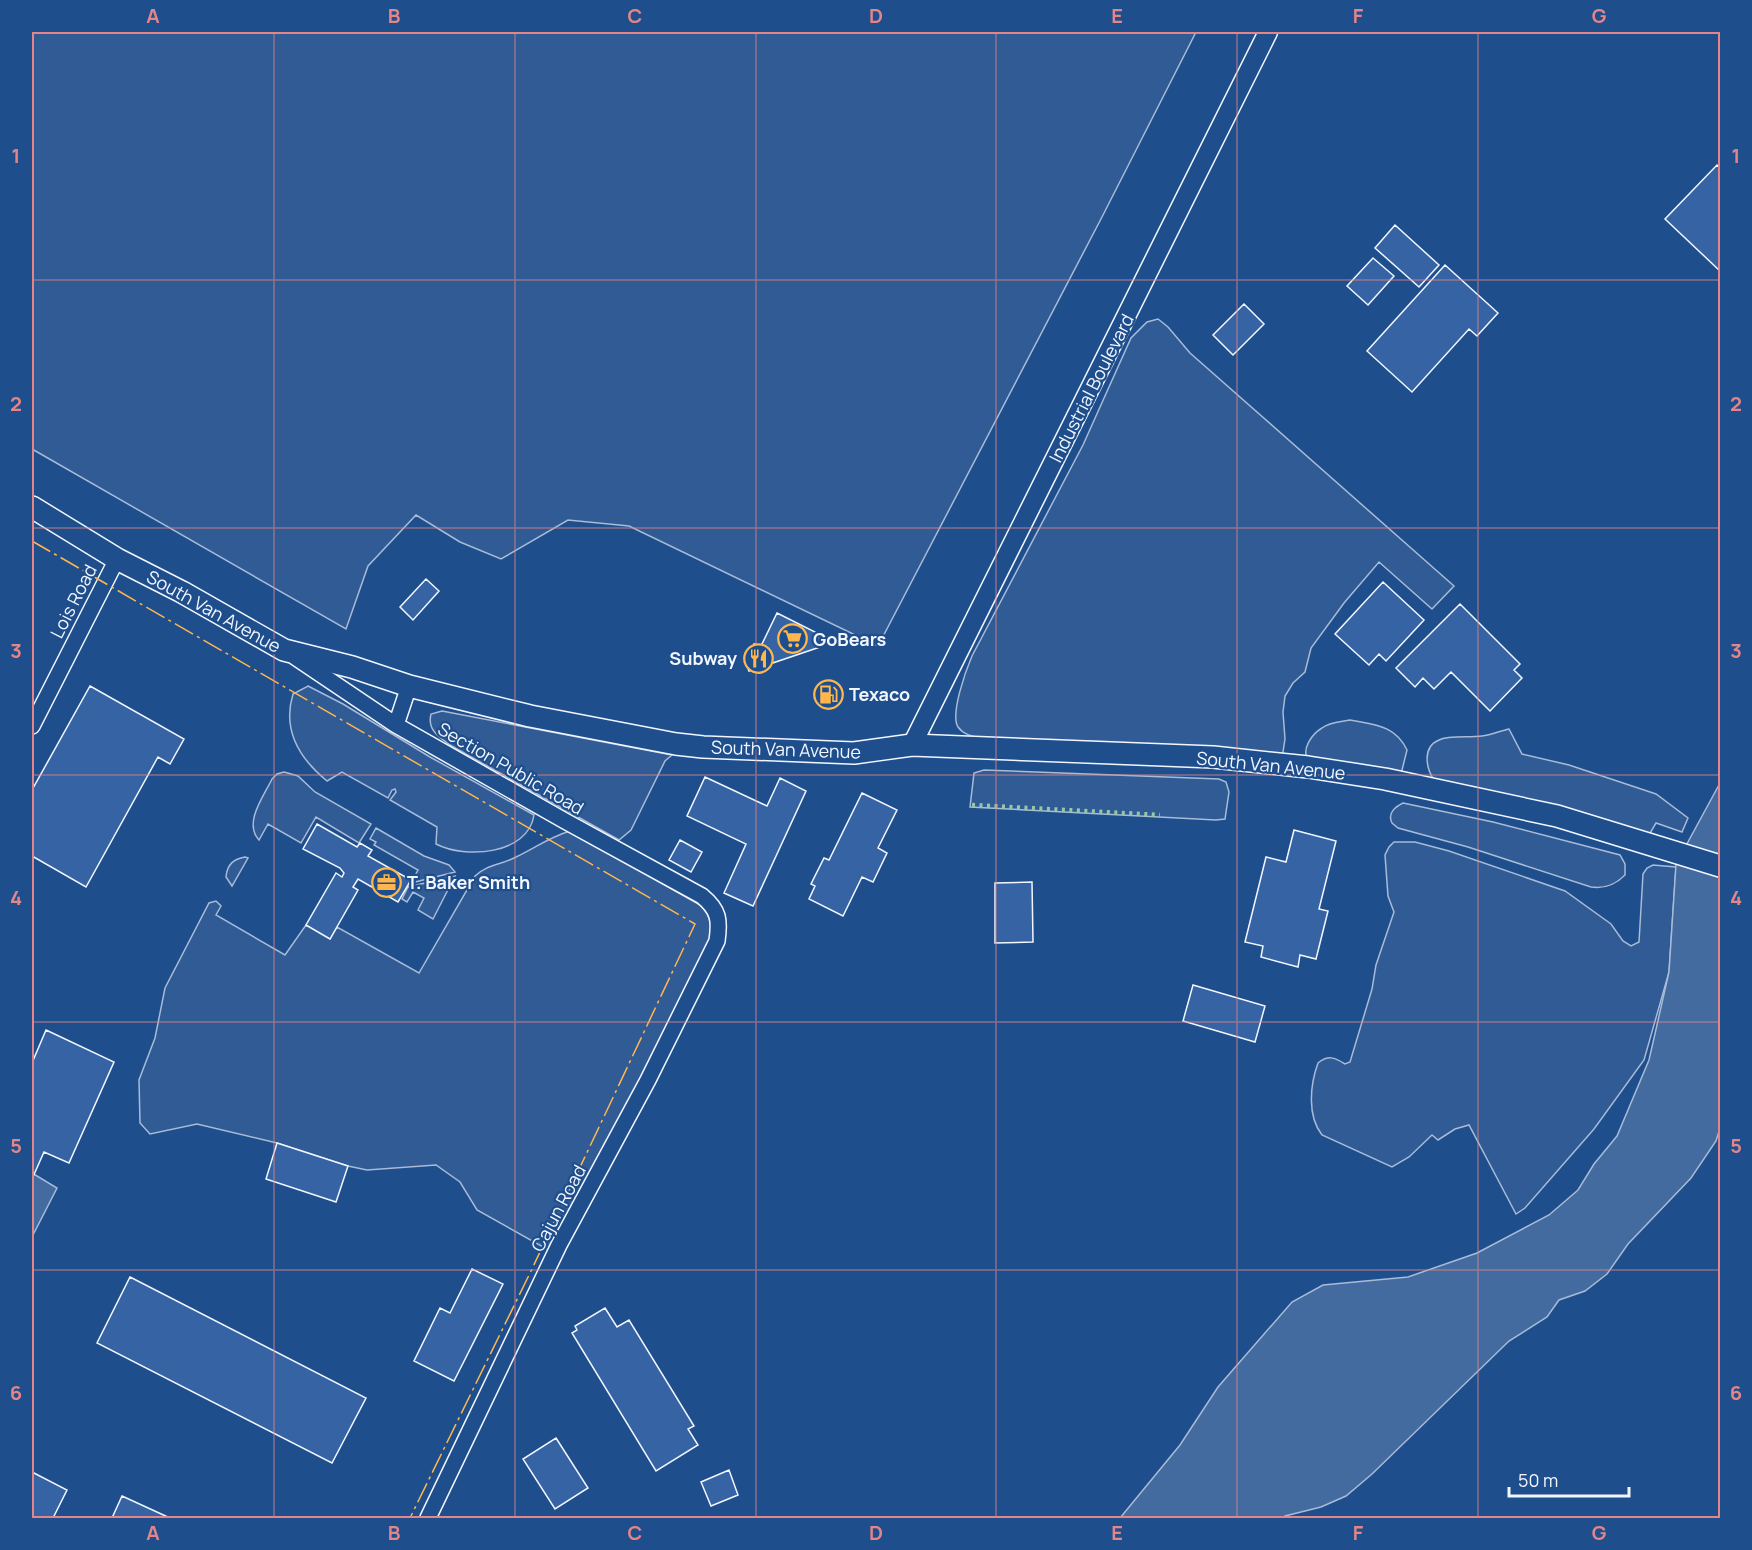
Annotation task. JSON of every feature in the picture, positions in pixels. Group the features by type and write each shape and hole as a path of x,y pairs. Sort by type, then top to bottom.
{"main road":[{"name":"South Van Avenue","path":"32,507 117,559 182,592 284,650 352,667 409,686 530,716 676,744 854,753 912,745 1213,757 1308,767 1385,779 1557,816 1720,866"}],"street":[{"name":"Industrial Boulevard","path":"912,745 1268,32"},
{"name":"Lois Road","path":"32,726 117,559"},
{"name":"Section Public Road","path":"284,650 396,725 702,896 714,907 718,916"},
{"path":"396,725 409,686"},
{"name":"Cajun Road","path":"428,1518 559,1245 648,1080 717,941 718,916"}],"shaded area":[{"path":"32,32 1196,32 878,646 629,526 568,520 501,559 460,542 416,515 368,566 346,629 32,449"},
{"path":"1158,319 1190,353 1454,586 1432,609 1379,562 1344,603 1311,648 1305,672 1293,683 1285,696 1283,712 1285,739 1283,752 1279,757 1109,742 979,738 967,734 958,727 956,712 972,656 1083,445 1131,338 1147,322"},
{"path":"308,686 534,815 529,828 520,839 494,850 478,852 448,849 436,844 437,827 390,800 396,792 395,789 388,798 342,772 327,781 301,753 292,732 290,707 293,694"},
{"path":"442,711 672,755 665,761 631,830 619,840 450,745 432,729 431,714"},
{"path":"1350,720 1376,725 1397,735 1407,750 1402,770 1398,774 1308,760 1307,747 1315,734 1328,724"},
{"path":"1509,729 1522,754 1569,765 1656,794 1688,818 1682,832 1656,823 1649,835 1434,780 1427,758 1434,743 1443,738 1482,736"},
{"path":"984,770 1219,779 1226,782 1229,792 1225,819 1216,820 970,807 974,773"},
{"path":"284,772 298,776 315,792 371,824 359,843 316,817 301,843 268,824 259,840 253,826 256,810 272,779"},
{"path":"1720,783 1720,1128 1716,1141 1691,1178 1628,1244 1607,1274 1585,1291 1559,1300 1547,1317 1509,1341 1372,1474 1346,1496 1321,1507 1283,1518 1120,1518 1180,1445 1218,1387 1292,1302 1323,1285 1408,1277 1477,1253 1549,1215 1578,1190 1594,1164 1617,1136 1649,1060 1669,972 1676,864"},
{"path":"1403,803 1493,822 1620,855 1625,864 1625,875 1610,886 1591,887 1468,847 1398,828 1392,823 1390,816 1395,808"},
{"path":"376,828 424,856 449,865 455,872 411,883 418,870 374,845 376,842 370,839"},
{"path":"570,831 700,905 709,918 711,944 552,1252 477,1210 460,1182 436,1165 367,1170 277,1143 197,1124 150,1134 140,1123 139,1080 155,1038 165,988 209,903 216,901 221,906 216,915 285,955 306,925 330,939 337,927 419,973 475,876"},
{"path":"1394,842 1415,842 1449,851 1565,891 1611,924 1623,941 1631,946 1639,942 1643,874 1653,865 1676,867 1669,972 1644,1060 1594,1129 1525,1208 1516,1214 1469,1125 1455,1129 1438,1140 1432,1135 1409,1157 1392,1167 1322,1135 1314,1119 1311,1100 1318,1063 1328,1058 1334,1058 1345,1064 1350,1062 1372,989 1376,965 1394,912 1388,896 1385,855"},
{"path":"248,858 232,886 226,877 228,869 234,861"},
{"path":"455,876 433,919 418,910 424,898 413,892 407,902 402,899 408,887"},
{"path":"32,1173 57,1188 32,1237"}],"building":[{"path":"1717,165 1720,168 1720,271 1665,219"},
{"path":"1395,225 1439,265 1419,287 1375,248"},
{"path":"1373,258 1394,276 1368,305 1347,286"},
{"path":"1445,265 1498,313 1477,336 1469,329 1412,392 1367,351"},
{"path":"1244,304 1264,324 1233,355 1213,335"},
{"path":"426,579 439,591 413,620 400,607"},
{"path":"1383,582 1424,620 1386,661 1379,654 1369,665 1335,634"},
{"path":"1460,604 1520,664 1514,670 1522,678 1490,711 1451,672 1434,689 1423,678 1415,687 1396,668"},
{"name":"GoBears","path":"777,613 817,633 823,646 749,671 746,664 754,644 761,646"},
{"path":"90,686 184,739 170,764 158,757 86,887 32,856 32,790"},
{"path":"705,777 767,806 780,778 806,791 753,906 724,893 746,844 687,816"},
{"path":"862,793 897,810 878,848 887,853 873,882 862,877 843,916 809,899 815,886 811,884 824,858 829,860"},
{"name":"T. Baker Smith","path":"317,824 357,847 360,843 372,850 368,856 411,880 398,902 358,879 353,887 358,890 330,939 306,925 336,873 342,877 344,873 340,868 303,849"},
{"path":"1294,830 1336,841 1319,909 1328,911 1316,959 1300,955 1298,967 1261,957 1263,946 1245,942 1266,857 1286,862"},
{"path":"680,840 702,852 691,872 669,860"},
{"path":"1032,882 1033,942 995,943 995,883"},
{"path":"1193,985 1265,1006 1255,1042 1183,1021"},
{"path":"46,1030 114,1062 69,1163 44,1152 32,1179 32,1063"},
{"path":"277,1143 348,1166 336,1202 266,1179"},
{"path":"472,1269 503,1284 454,1381 414,1361 440,1308 450,1313"},
{"path":"130,1277 366,1398 332,1463 97,1343"},
{"path":"605,1308 617,1327 629,1320 694,1426 688,1429 698,1445 656,1471 572,1333 577,1330 575,1326"},
{"path":"556,1438 588,1488 555,1509 523,1459"},
{"path":"729,1470 738,1495 711,1506 701,1482"},
{"path":"32,1472 67,1490 53,1518 32,1518"},
{"path":"122,1496 170,1518 112,1518"}],"hedge":[{"path":"972,805 1160,815"}],"power":[{"path":"32,541 695,924 531,1271 410,1518"}],"place":[{"name":"GoBears","path":"792,639"},
{"name":"Subway","path":"758,658"},
{"name":"Texaco","path":"828,694"},
{"name":"T. Baker Smith","path":"386,882"}]}
